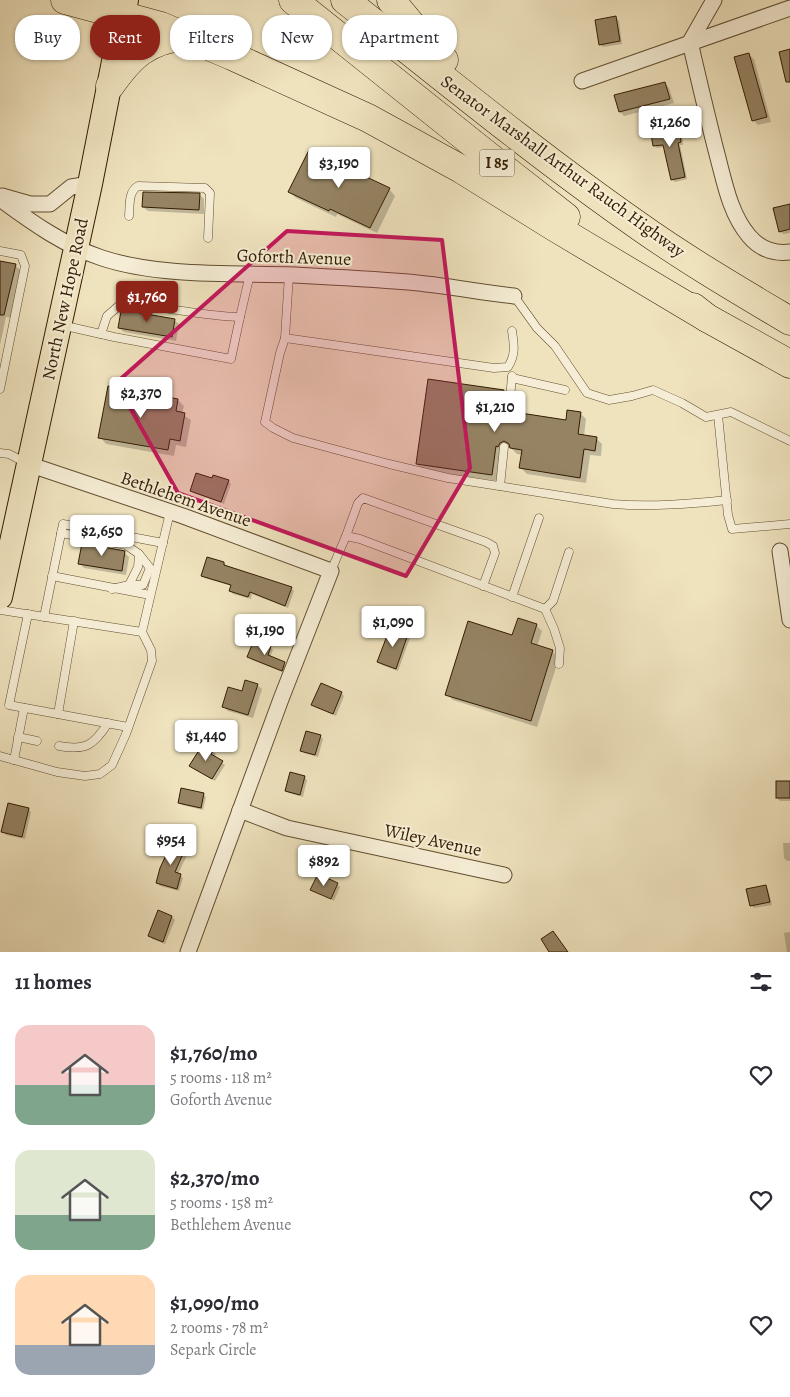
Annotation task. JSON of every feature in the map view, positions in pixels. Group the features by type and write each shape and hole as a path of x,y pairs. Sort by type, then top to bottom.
{"highway":[{"path":"65,0 124,8 152,23 170,30"},
{"name":"Senator Marshall Arthur Rauch Highway","path":"293,0 574,222 707,318 790,364"},
{"name":"Senator Marshall Arthur Rauch Highway","path":"344,0 485,111 636,225 790,321"},
{"path":"391,0 429,46 473,89 485,111"},
{"path":"110,86 126,64 141,50 170,38"},
{"path":"240,60 368,118 417,144 707,318"}],"main road":[{"name":"North New Hope Road","path":"0,597 90,184 124,8"}],"street":[{"path":"714,0 690,42 728,196 739,222 753,241 762,248 784,252"},
{"path":"582,81 790,8"},
{"path":"0,198 30,204 50,204 71,187 90,184"},
{"name":"Goforth Avenue","path":"0,198 22,216 76,248 124,264 192,272 410,282 514,296"},
{"name":"Bethlehem Avenue","path":"28,464 170,512 331,571"},
{"path":"780,551 790,620"},
{"path":"188,952 280,699 331,571"},
{"name":"Wiley Avenue","path":"240,810 287,828 504,875"}],"lane":[{"path":"129,216 131,194 133,189 138,186 205,188 210,193 208,238"},
{"path":"0,251 21,255 24,266 0,390"},
{"path":"59,325 230,359 250,274"},
{"path":"289,275 285,338 267,407 265,422 273,428 293,438 448,478 613,504 640,506 679,505 727,500"},
{"path":"514,296 537,328 555,346 587,393 609,400 654,390 706,417 731,412 790,441"},
{"path":"101,334 106,316 122,303 150,305 226,317 240,317"},
{"path":"509,412 512,378 508,367 515,353 512,331"},
{"path":"285,338 494,368 508,367"},
{"path":"512,378 565,390"},
{"path":"718,415 732,529 790,524"},
{"path":"500,486 504,448"},
{"path":"0,453 9,454 28,464"},
{"path":"331,571 358,503 363,498 493,546 495,553 483,586"},
{"path":"0,756 57,772 85,776 100,774 112,765 152,661 150,650 142,632 170,512"},
{"path":"512,597 539,518"},
{"path":"44,617 63,524 163,543"},
{"path":"61,533 126,545 139,554 150,568 143,585 129,585 112,589"},
{"path":"346,536 360,539 545,609 560,648 559,664"},
{"path":"545,609 553,601 569,552"},
{"path":"129,585 138,568 139,554"},
{"path":"52,576 150,595"},
{"path":"0,610 142,632"},
{"path":"28,614 9,705 128,727"},
{"path":"58,714 74,621"},
{"path":"24,636 33,638"},
{"path":"61,642 71,644"},
{"path":"20,655 29,657"},
{"path":"58,663 67,665"},
{"path":"15,678 25,679"},
{"path":"53,684 63,686"},
{"path":"14,760 24,708"},
{"path":"60,746 84,748 99,737 108,723"},
{"path":"18,737 36,741"}],"highlighted area":[{"path":"287,231 442,240 470,468 406,576 178,493 116,383"}],"building":[{"path":"616,16 620,41 599,45 595,20"},
{"path":"790,49 790,82 786,82 779,52"},
{"path":"749,53 767,117 752,121 734,57"},
{"path":"665,82 670,99 619,112 614,95"},
{"path":"679,125 681,142 678,143 685,177 671,180 663,145 653,146 650,128"},
{"path":"309,150 390,188 370,228 288,192"},
{"path":"143,192 200,193 199,210 142,207"},
{"path":"790,204 790,229 779,232 773,208"},
{"path":"0,261 16,264 4,315 0,315"},
{"path":"121,311 175,319 172,337 118,328"},
{"path":"428,379 504,390 501,410 508,416 512,416 514,412 566,420 567,410 581,412 578,434 597,437 595,451 584,449 580,478 519,468 522,450 510,448 509,444 504,441 498,447 496,446 492,475 416,464"},
{"path":"108,386 178,399 176,411 185,413 180,441 170,439 168,450 98,438"},
{"path":"196,473 212,478 213,475 229,480 221,502 190,491"},
{"path":"82,543 125,551 122,571 78,564"},
{"path":"207,557 224,562 224,565 292,587 285,606 250,592 248,597 229,591 231,585 201,576"},
{"path":"518,618 537,624 531,643 553,650 531,721 445,695 468,621 512,635"},
{"path":"390,628 408,634 396,669 377,662"},
{"path":"254,640 271,646 268,655 285,662 282,671 247,657"},
{"path":"245,680 258,684 248,715 222,707 228,687 242,691"},
{"path":"321,683 342,692 333,714 311,705"},
{"path":"306,731 321,735 315,755 300,751"},
{"path":"203,744 214,750 211,754 223,761 212,779 189,766"},
{"path":"290,772 305,776 300,795 285,791"},
{"path":"776,781 790,781 790,798 776,798"},
{"path":"181,788 204,793 201,808 178,803"},
{"path":"8,803 29,808 22,837 1,832"},
{"path":"173,840 186,847 175,872 181,874 177,889 156,883 160,868"},
{"path":"318,874 338,883 331,899 310,890"},
{"path":"766,885 770,902 750,906 746,889"},
{"path":"158,910 172,916 163,942 148,936"},
{"path":"553,931 568,952 549,952 541,939"}]}
